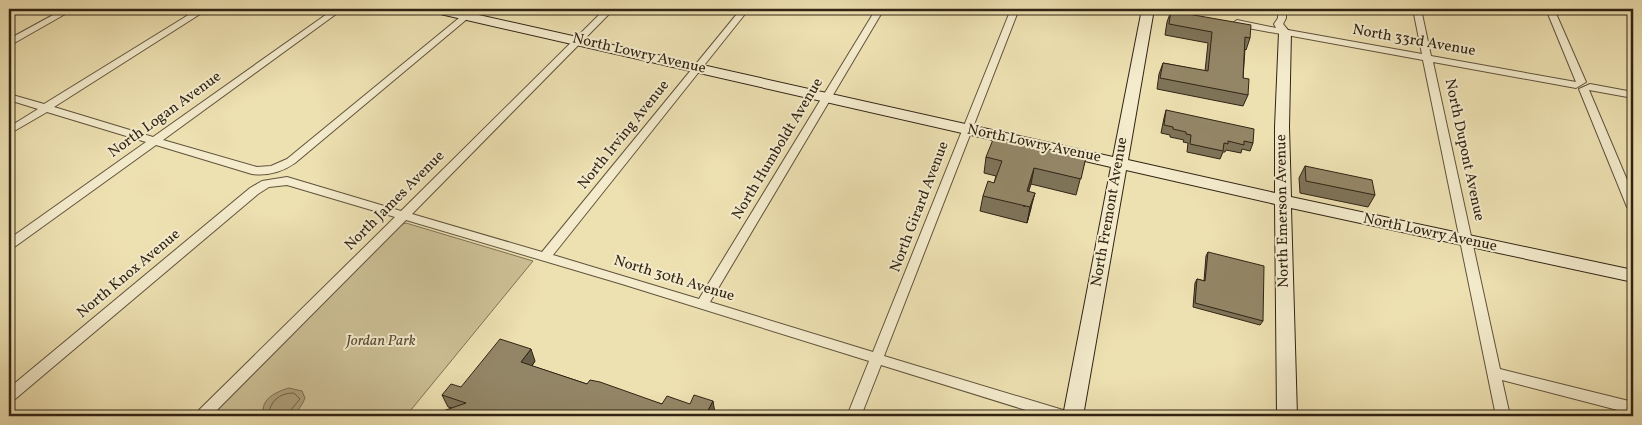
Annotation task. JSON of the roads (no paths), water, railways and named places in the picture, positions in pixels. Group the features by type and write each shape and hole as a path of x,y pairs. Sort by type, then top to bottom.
{"main road":[{"name":"North Lowry Avenue","path":"436,9 470,12 577,40 1118,163"}],"street":[{"path":"9,43 70,9"},
{"path":"9,131 204,9"},
{"name":"North Logan Avenue","path":"9,245 339,9"},
{"name":"North James Avenue","path":"202,416 610,9"},
{"name":"North Irving Avenue","path":"545,257 745,9"},
{"name":"North Humboldt Avenue","path":"702,305 880,9"},
{"name":"North Girard Avenue","path":"854,416 1015,9"},
{"name":"North Fremont Avenue","path":"1073,416 1118,163 1148,9"},
{"path":"1159,9 1205,17"},
{"name":"North Dupont Avenue","path":"1417,9 1503,416"},
{"path":"1550,9 1633,207"},
{"name":"North Knox Avenue","path":"9,396 470,12"},
{"name":"North 33rd Avenue","path":"1224,21 1283,20 1428,58 1633,95"},
{"name":"North Emerson Avenue","path":"1283,20 1282,127 1287,416"},
{"name":"North 30th Avenue","path":"9,97 403,214 1064,416"},
{"name":"North Lowry Avenue","path":"1118,163 1466,241 1633,276"},
{"path":"1494,373 1633,408"}],"water":[{"path":"289,388 302,391 305,398 298,410 289,415 264,416 263,410 266,401 274,394"}],"park label":[{"name":"Jordan Park","path":"381,341"}]}
